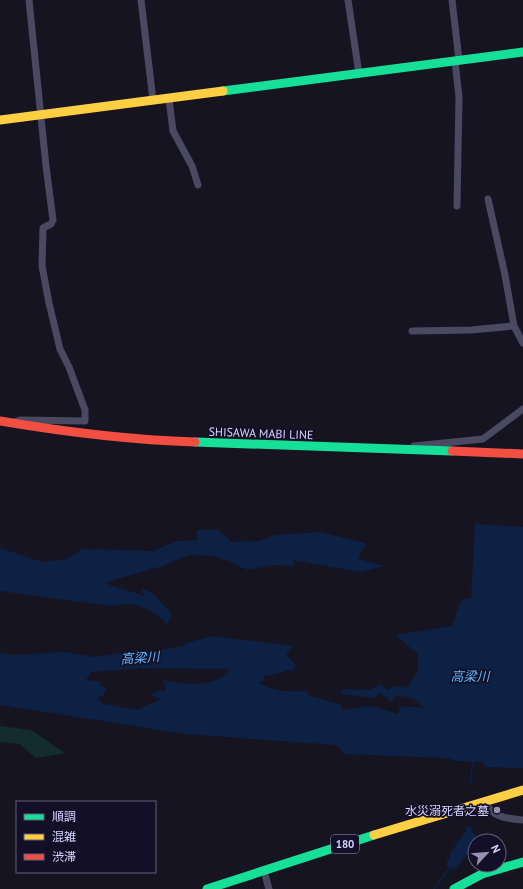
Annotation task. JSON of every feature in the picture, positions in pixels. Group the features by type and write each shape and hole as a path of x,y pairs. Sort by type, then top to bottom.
{"main road":[{"path":"0,120 523,52"},
{"name":"SHISAWA MABI LINE","path":"0,421 66,432 141,440 523,454"},
{"name":"180","path":"207,889 404,825 523,790"},
{"path":"454,889 482,874 523,862"}],"street":[{"path":"12,424 20,420 85,421 84,410 57,339 42,266 43,228 50,224 53,220 29,0"},
{"path":"141,0 153,100"},
{"path":"348,0 359,74"},
{"path":"452,0 457,61 458,97 457,206"},
{"path":"169,98 173,131 192,166 198,185"},
{"path":"488,199 505,275 514,326 523,343"},
{"path":"412,331 471,330 514,326"},
{"path":"401,450 416,446 483,439 523,409"},
{"path":"484,801 487,808 498,815 523,820"},
{"path":"264,871 269,889"}],"green space":[{"path":"0,726 31,730 65,753 36,758 20,744 0,742"}],"water":[{"name":"高梁川","path":"475,524 523,527 523,768 485,767 481,762 457,761 446,758 345,754 336,745 186,734 0,705 0,653 14,655 64,652 95,657 138,650 144,652 184,646 187,643 212,636 293,646 286,655 296,665 293,671 287,670 277,674 264,676 264,681 258,682 269,688 275,690 307,691 309,696 340,704 343,710 372,706 398,714 400,706 425,708 414,699 397,695 391,702 379,692 376,698 340,694 344,689 370,690 381,684 387,690 396,686 407,688 418,671 418,654 395,635 452,626 461,600 471,598","holes":["143,668 229,669 223,676 216,680 199,684 163,680 166,691 159,691 150,695 161,699 137,710 104,704 97,699 104,694 107,688 101,686 99,681 86,680 91,672"]},
{"name":"高梁川","path":"197,530 218,530 232,542 259,541 276,535 319,532 366,543 358,559 384,566 361,572 292,560 296,566 273,565 248,570 216,556 189,555 162,566 104,583 144,596 141,588 155,595 172,615 167,624 154,613 136,605 129,604 111,606 0,591 0,548 42,562 66,559 83,549 153,551 177,541 197,540"},
{"path":"466,827 471,827 473,833 467,833 467,854 458,867 451,869 447,866 447,861 451,856 449,854 466,832"}],"waterway":[{"path":"470,783 473,762"},
{"path":"434,889 450,867"}],"traffic: fast":[{"path":"223,91 523,52"},
{"path":"195,442 452,451"},
{"path":"207,889 374,835"},
{"path":"454,889 482,874 523,862"}],"traffic: slow":[{"path":"0,120 223,91"},
{"path":"374,835 523,790"}],"traffic: jam":[{"path":"0,421 97,435 195,442"},
{"path":"452,451 523,454"}],"place":[{"name":"水災溺死者之墓","path":"497,810"}]}
